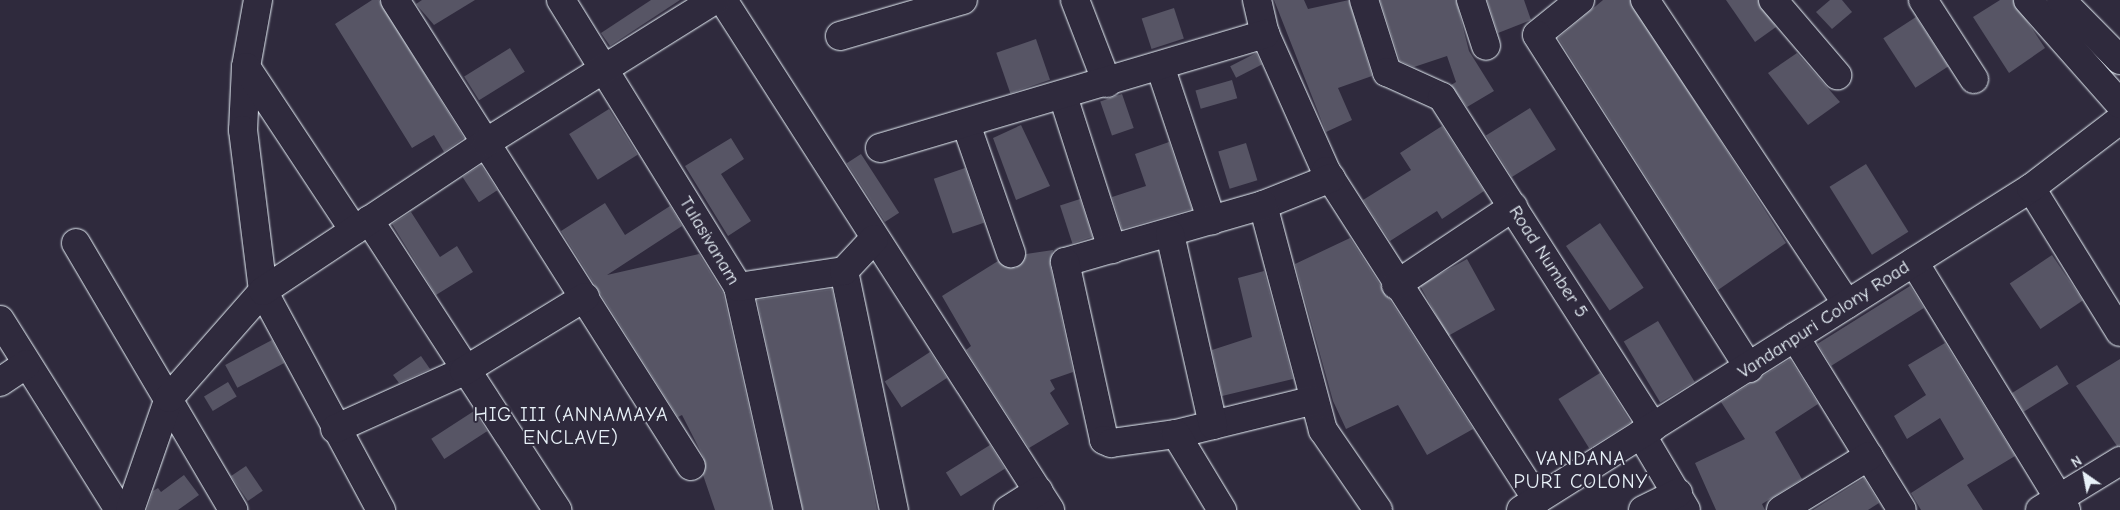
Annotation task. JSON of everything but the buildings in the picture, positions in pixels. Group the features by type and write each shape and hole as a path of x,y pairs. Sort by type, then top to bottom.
{"street":[{"path":"258,0 246,67 243,130 247,188 263,291 335,429 381,510"},
{"path":"395,0 487,142 691,466"},
{"name":"Tulasivanam","path":"561,0 738,287 788,510"},
{"path":"130,510 169,398 263,291 487,142 714,0"},
{"path":"723,0 874,239 1044,501 1008,510"},
{"path":"840,36 963,0"},
{"path":"1075,0 1107,83"},
{"path":"1257,0 1266,34 1331,178 1529,505"},
{"name":"Road Number 5","path":"1364,0 1387,72 1442,97 1513,207 1647,431 1682,502"},
{"path":"1471,0 1486,46"},
{"path":"1580,0 1537,35 1749,368"},
{"path":"1644,0 1847,304"},
{"path":"1923,0 1974,79"},
{"path":"2028,0 2120,104"},
{"path":"2061,0 2120,60"},
{"path":"1786,4 1837,74"},
{"path":"880,148 1063,96 1266,34"},
{"path":"1160,66 1212,221"},
{"path":"246,67 464,370 557,510"},
{"path":"1063,96 1112,249"},
{"name":"Vandanpuri Colony Road","path":"1529,505 1749,368 2031,188 2120,120"},
{"path":"966,124 1010,253"},
{"path":"1314,400 1176,434 1111,444 1104,440 1064,265 1067,260 1170,234 1262,205 1331,178"},
{"path":"2031,188 2120,332"},
{"path":"1262,205 1323,430 1378,510"},
{"path":"1396,286 1513,207"},
{"path":"1170,234 1213,425"},
{"path":"738,287 844,271 874,239"},
{"path":"76,243 169,398 233,510"},
{"path":"1914,262 2055,506 2120,461"},
{"path":"844,271 894,510"},
{"path":"335,429 464,370 585,297"},
{"path":"0,320 119,510"},
{"path":"1795,337 1902,510"},
{"path":"0,382 27,364"},
{"path":"1176,434 1222,510"},
{"path":"1781,510 1869,456"},
{"path":"1643,510 1682,502"}],"district":[{"name":"HIG III (ANNAMAYA ENCLAVE)","path":"571,426"},
{"name":"VANDANA PURI COLONY","path":"1581,470"}]}
